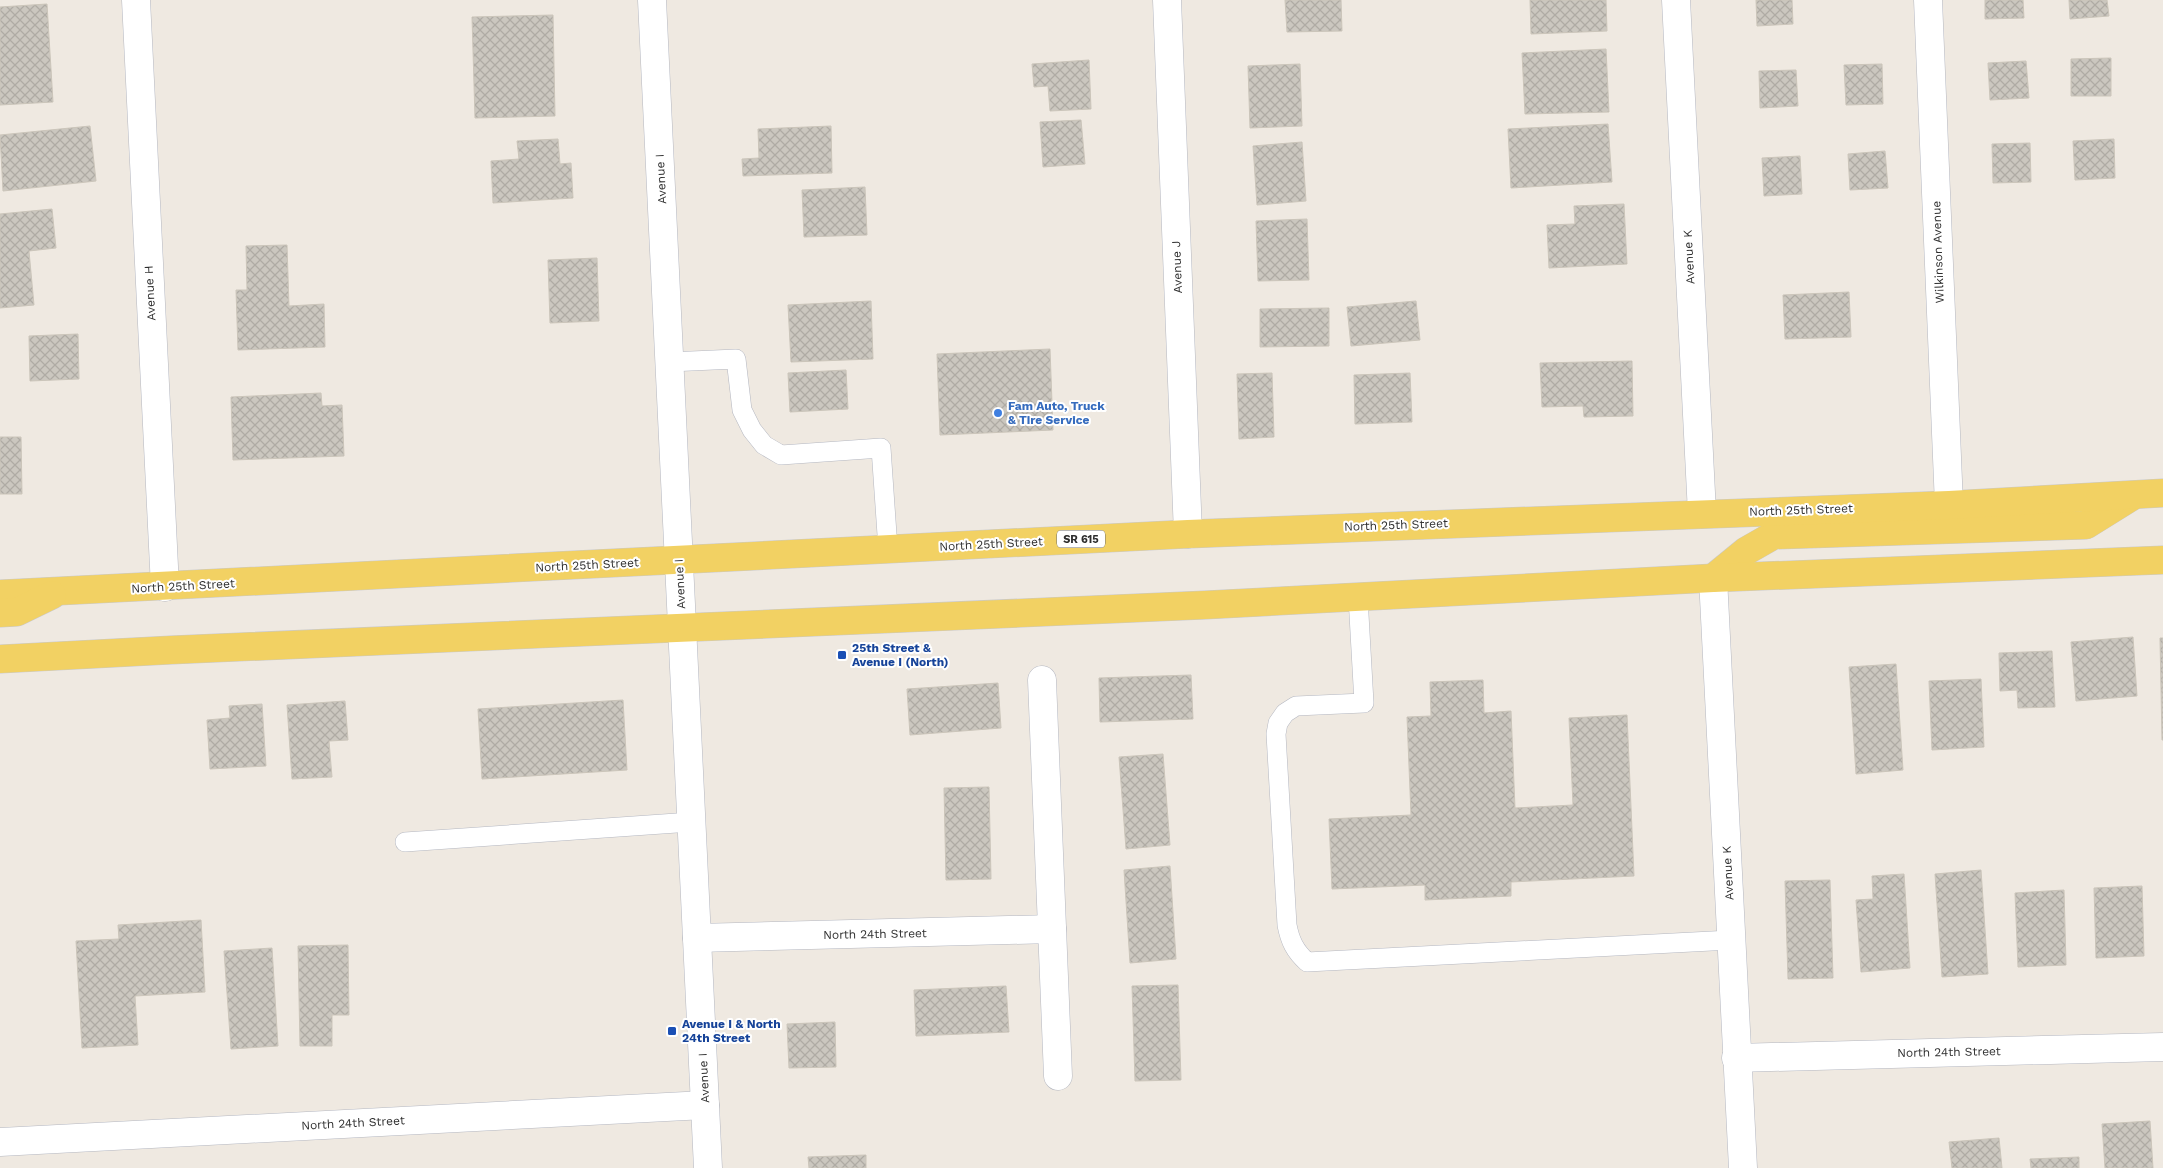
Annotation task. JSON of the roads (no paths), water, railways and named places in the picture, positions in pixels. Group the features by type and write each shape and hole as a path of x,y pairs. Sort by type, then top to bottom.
{"main road":[{"name":"North 25th Street","path":"0,594 1188,534 1949,505 2163,494"},
{"path":"1714,578 1746,550 1774,536 2086,525 2134,495"},
{"path":"0,660 180,649 1358,597 1714,578 2163,560"},
{"path":"0,614 17,612 60,591"}],"street":[{"name":"Avenue H","path":"136,0 165,587"},
{"name":"Avenue I","path":"652,0 708,1168"},
{"name":"Avenue J","path":"1167,0 1188,534"},
{"name":"Avenue K","path":"1676,0 1702,513"},
{"name":"Wilkinson Avenue","path":"1928,0 1949,505"},
{"name":"Avenue K","path":"1714,578 1736,1058 1743,1168"},
{"path":"1042,680 1058,1076"},
{"name":"North 24th Street","path":"697,938 1052,929"},
{"name":"North 24th Street","path":"1736,1058 2163,1047"},
{"name":"North 24th Street","path":"0,1142 705,1105"}],"lane":[{"path":"669,362 736,358 742,410 752,430 764,445 781,455 881,448 888,549"},
{"path":"1358,597 1364,703 1296,706 1285,713 1278,723 1276,734 1287,925 1290,941 1298,954 1307,962 1731,940"},
{"path":"405,842 691,822"}],"place":[{"name":"Fam Auto, Truck & Tire Service","path":"998,413"},
{"name":"25th Street & Avenue I (North)","path":"842,655"},
{"name":"Avenue I & North 24th Street","path":"672,1031"}]}
